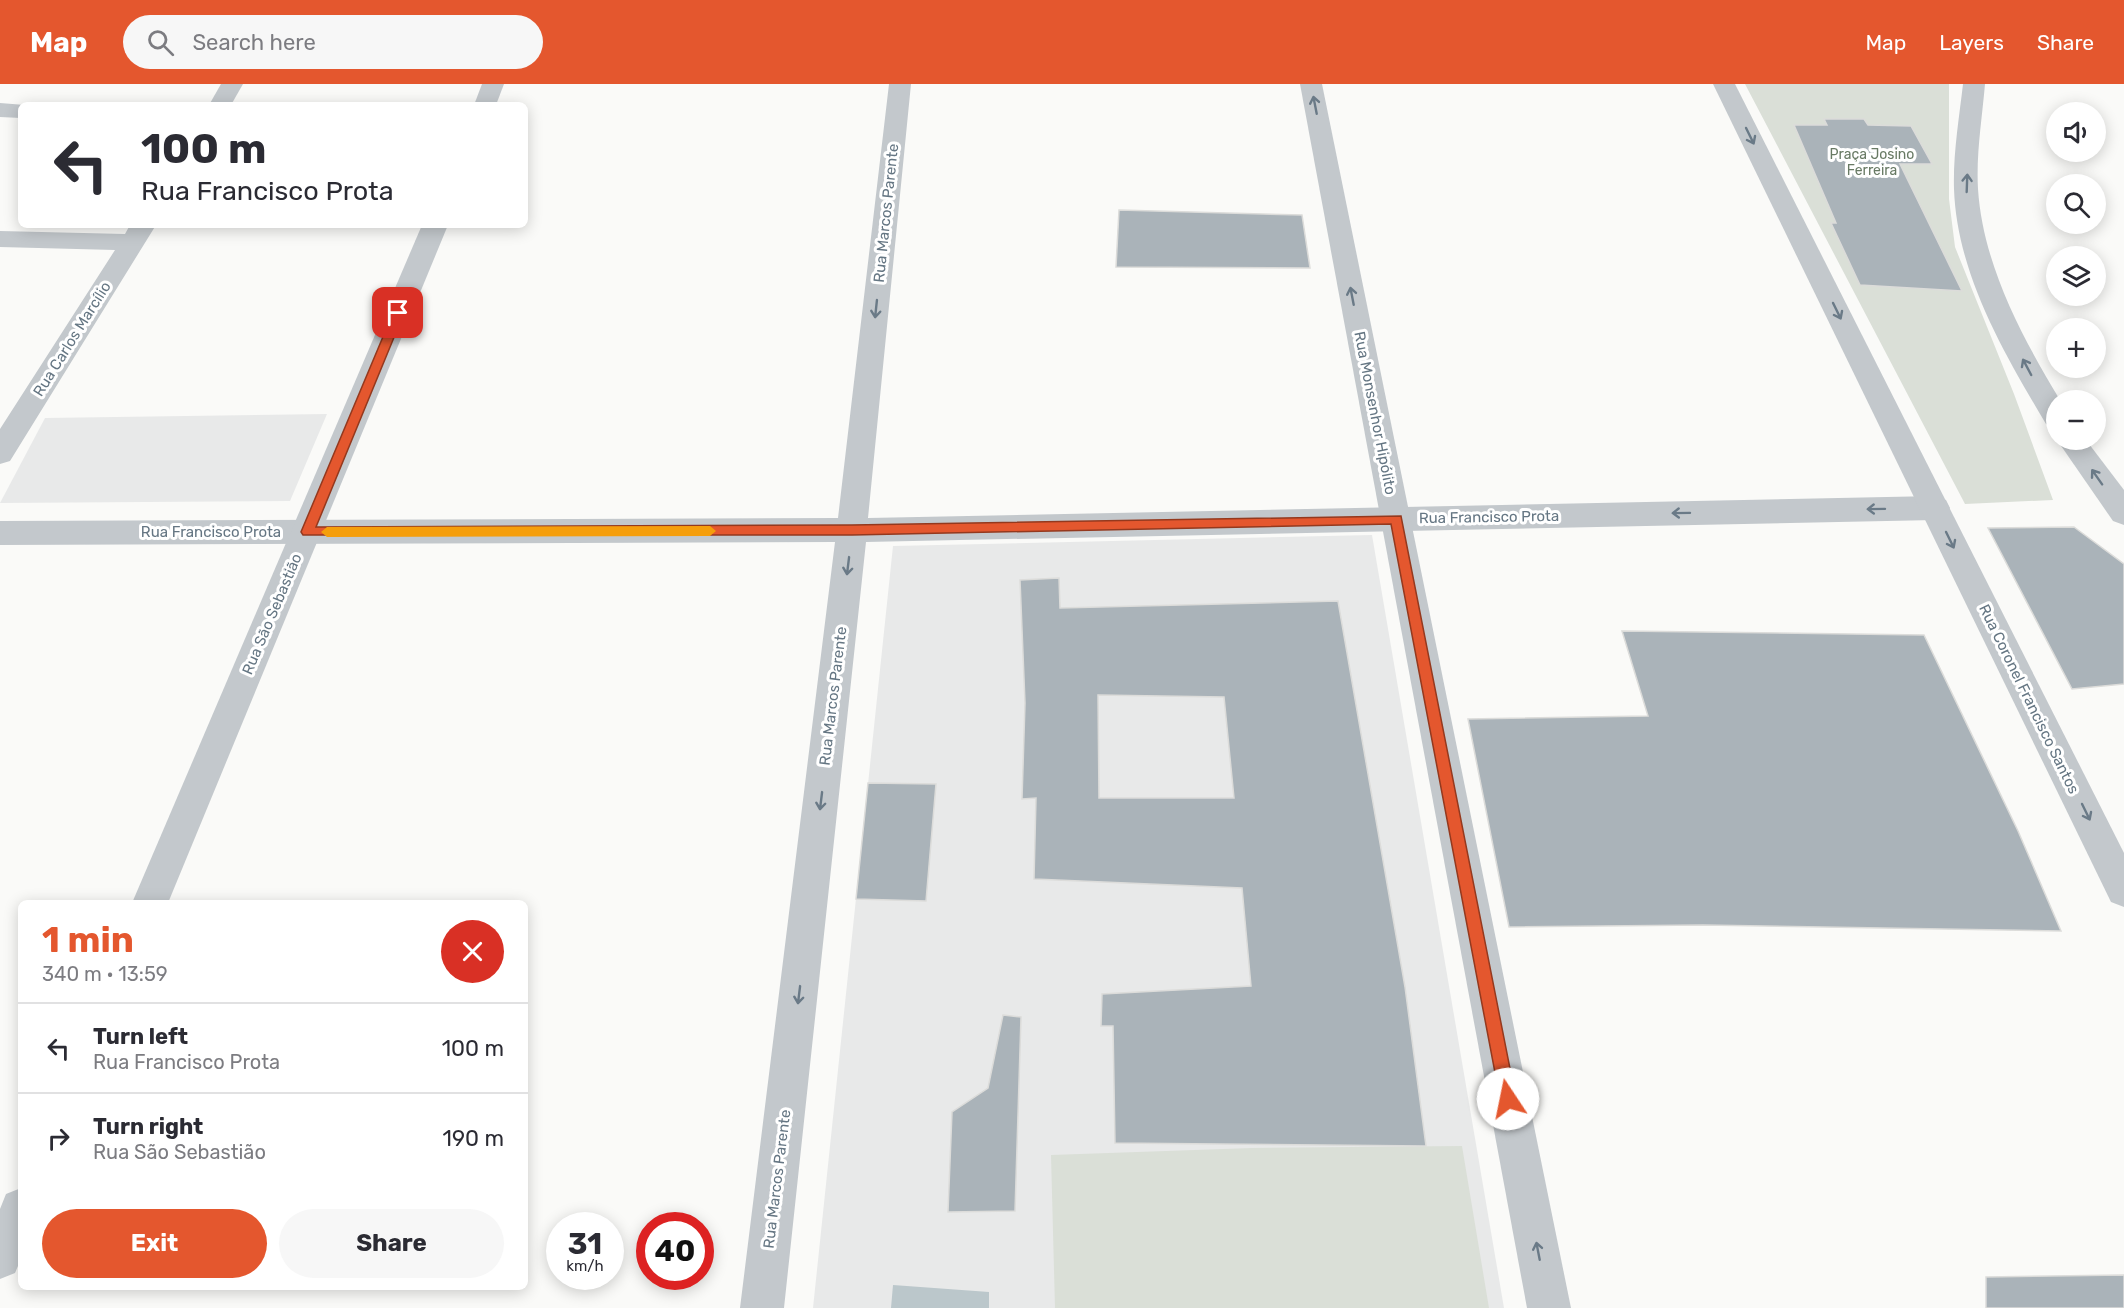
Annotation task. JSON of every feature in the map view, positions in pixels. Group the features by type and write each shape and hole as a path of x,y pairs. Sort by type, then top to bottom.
{"street":[{"path":"222,102 232,84"},
{"path":"486,102 493,84"},
{"name":"Rua Marcos Parente","path":"762,1308 852,530 900,84"},
{"name":"Rua Monsenhor Hipólito","path":"1311,84 1549,1308"},
{"path":"1724,84 1935,508"},
{"path":"1974,84 1966,190 1972,232 1985,275 2009,332 2046,399"},
{"path":"0,110 18,111"},
{"name":"Rua São Sebastião","path":"151,900 434,228"},
{"path":"0,239 138,234"},
{"name":"Rua Carlos Marcílio","path":"0,453 138,234"},
{"path":"2078,450 2124,513"},
{"name":"Rua Francisco Prota","path":"0,533 852,530 1935,508"},
{"name":"Rua Coronel Francisco Santos","path":"1935,508 2124,890"},
{"path":"0,1258 18,1216"}],"shaded area":[{"path":"327,414 290,501 0,503 45,418"},
{"path":"1372,535 1504,1308 813,1308 893,546"},
{"path":"893,1285 989,1292 989,1308 891,1308"}],"green space":[{"name":"Praça Josino Ferreira","path":"1745,84 1949,84 1949,199 1955,247 2014,394 2053,500 1965,504"},
{"path":"1462,1146 1489,1308 1055,1308 1051,1155 1252,1148"}],"building":[{"path":"1824,119 1864,119 1868,125 1911,126 1932,164 1900,164 1962,291 1860,285 1831,223 1836,223 1794,125 1827,125"},
{"path":"1119,210 1302,215 1310,268 1116,267"},
{"path":"2074,527 2124,564 2124,684 2072,689 1988,528"},
{"path":"1059,578 1060,608 1338,601 1405,987 1426,1146 1115,1143 1113,1026 1101,1026 1102,994 1251,986 1242,888 1034,879 1036,798 1022,799 1025,703 1020,580","holes":["1098,695 1224,697 1234,798 1099,798"]},
{"path":"1622,631 1924,635 2018,831 2061,931 1703,925 1509,927 1468,719 1648,716"},
{"path":"868,783 936,784 926,901 856,899"},
{"path":"1003,1015 1021,1017 1015,1211 948,1212 952,1112 988,1088"},
{"path":"2124,1275 2124,1308 1986,1308 1986,1277"}],"slow traffic":[{"path":"327,532 710,531"}],"route":[{"path":"398,313 307,532 852,530 1396,519 1508,1099"}]}
